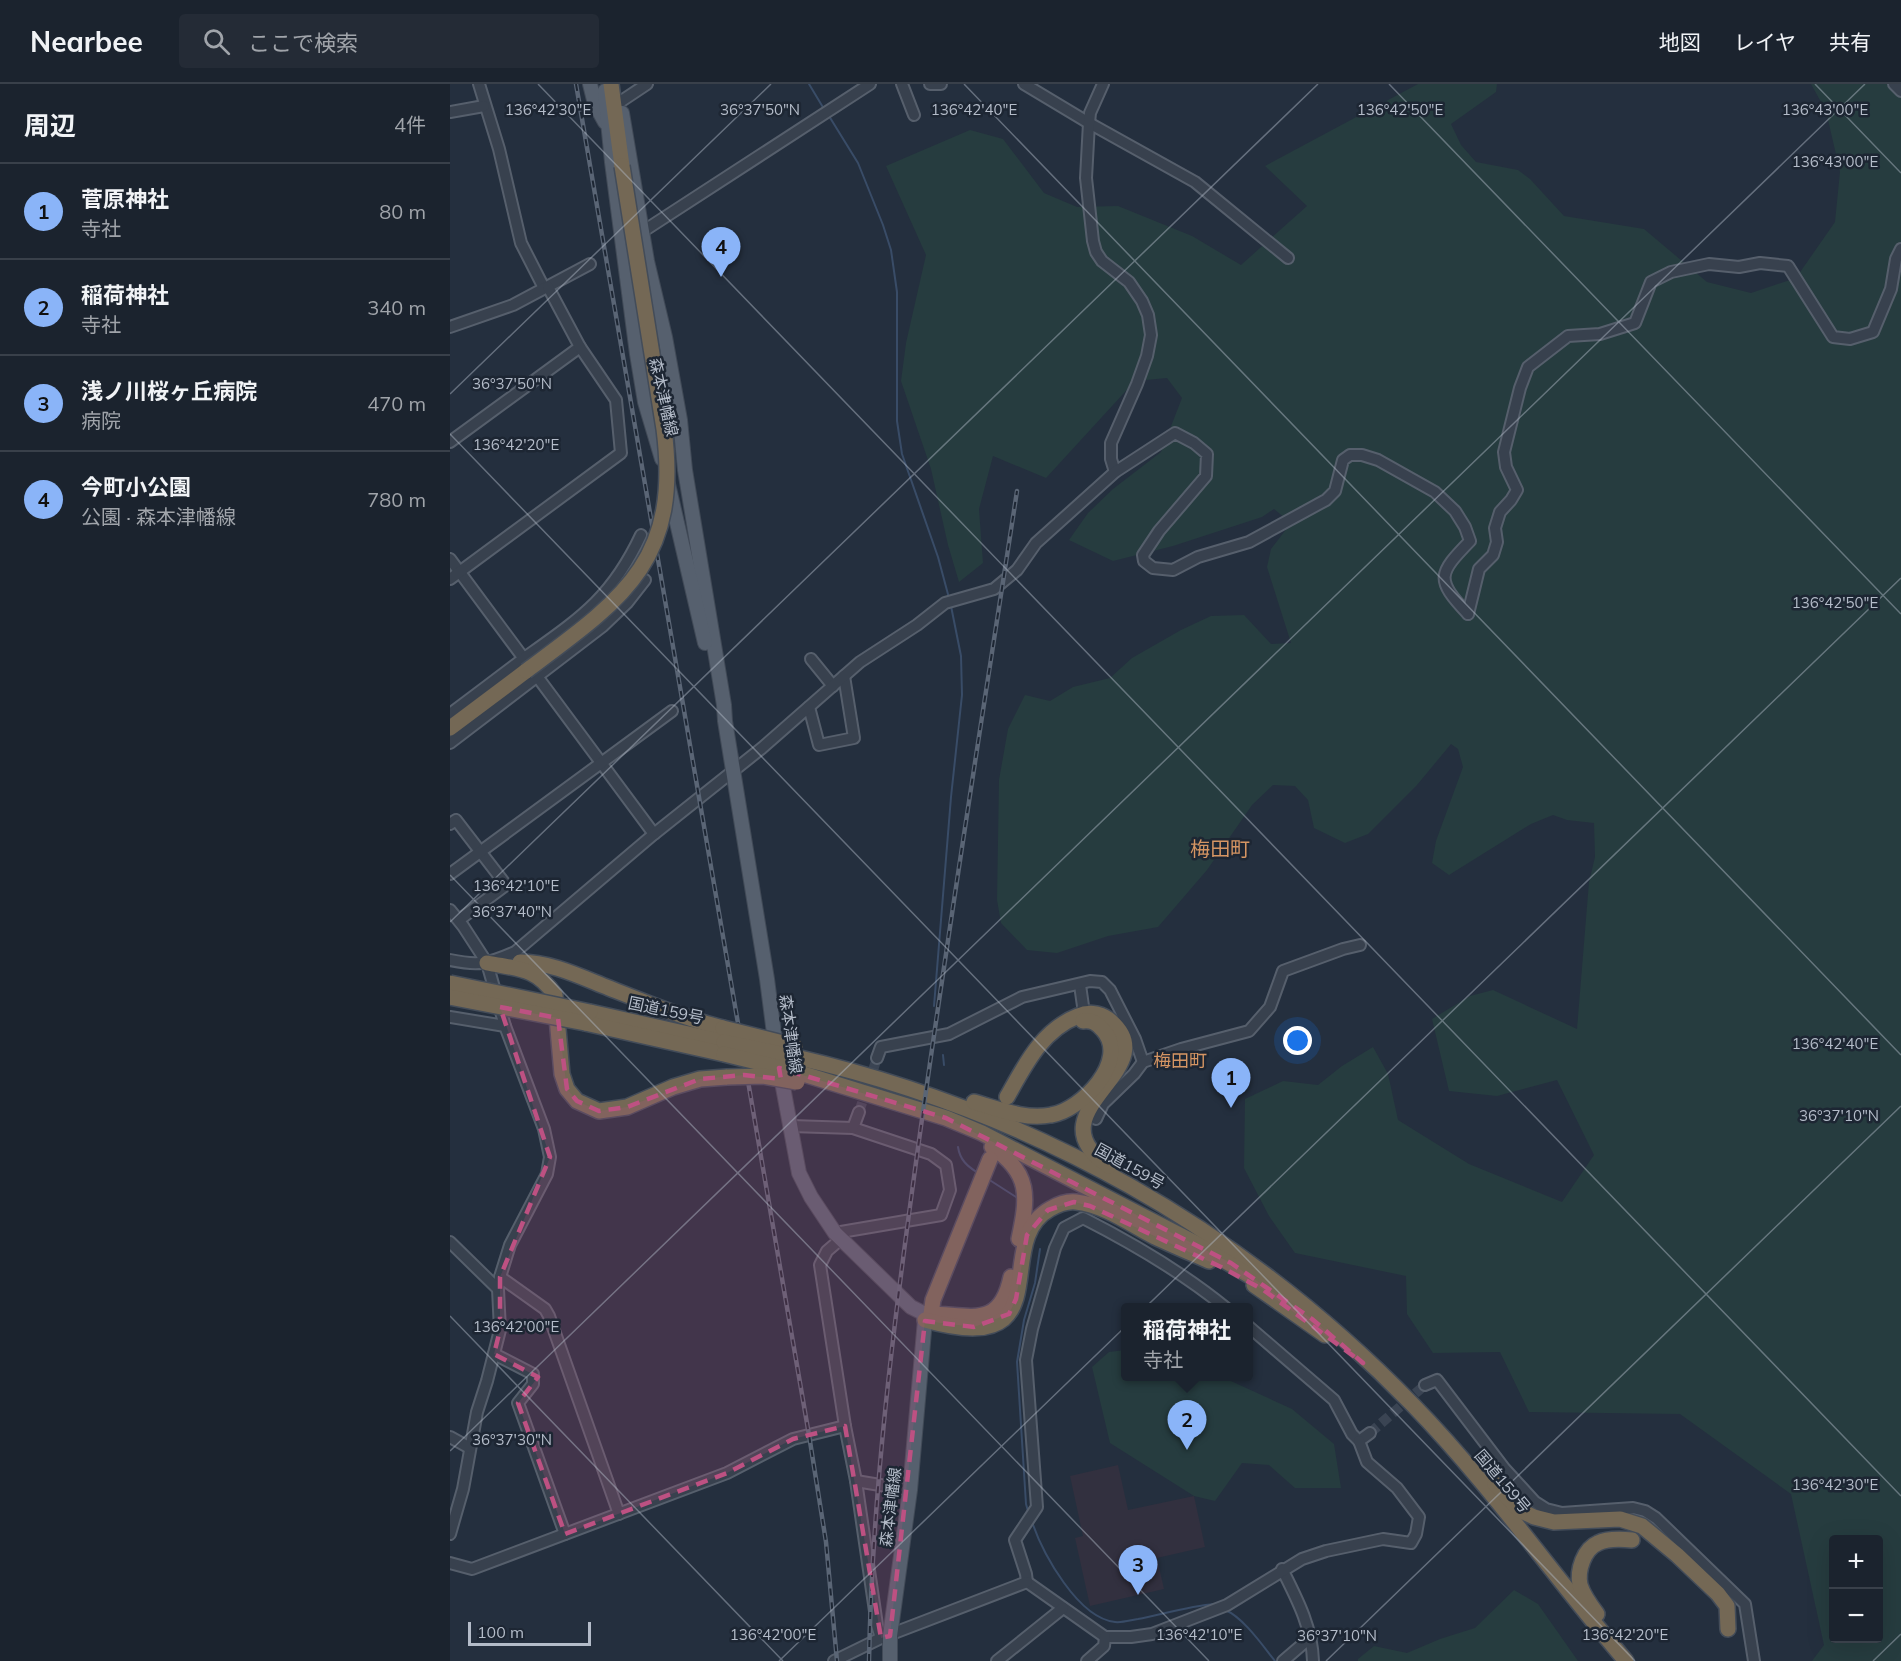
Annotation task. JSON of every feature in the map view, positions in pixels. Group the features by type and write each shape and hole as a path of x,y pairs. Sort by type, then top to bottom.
{"highway":[{"path":"450,728 599,615 626,589 650,552 660,528 665,506 668,462 611,84"},
{"path":"487,963 533,962 571,973 687,1019 724,1041 796,1064"},
{"path":"487,963 535,973 548,984 555,995 562,1074 567,1089 577,1101 599,1111 627,1107 673,1087 700,1079 763,1076 796,1064"},
{"name":"国道159号","path":"450,983 588,1017"},
{"name":"国道159号","path":"450,997 588,1017 724,1041 796,1064 946,1118 982,1134 1122,1204 1231,1263 1312,1319 1363,1363 1429,1429 1620,1661"},
{"path":"1010,1099 1043,1047 1067,1027 1085,1017 1096,1014 1106,1017 1120,1033 1124,1050 1120,1068 1089,1108 1083,1122 1084,1135 1091,1150 1100,1160 1127,1178 1176,1206 1237,1246 1305,1300 1308,1308"},
{"path":"876,1077 902,1080 1019,1115 1032,1117 1054,1115 1065,1111 1091,1090 1102,1078 1109,1065 1111,1046 1107,1034 1099,1025 1085,1017"},
{"name":"国道159号","path":"796,1064 819,1063 876,1077 972,1110 1034,1136 1096,1166 1193,1222 1240,1254 1308,1308 1376,1368 1414,1406 1491,1494 1626,1661"},
{"path":"926,1316 980,1316 1001,1304 1007,1294 1021,1231 1024,1189 1016,1166 990,1146 982,1134"},
{"path":"926,1316 987,1158"},
{"path":"926,1316 954,1327 974,1327 994,1323 1009,1314 1016,1299 1027,1235 1034,1221 1060,1204 1074,1202 1106,1211 1243,1278 1311,1324 1357,1361 1363,1363"},
{"path":"1414,1406 1421,1408 1519,1510 1534,1518 1554,1522 1620,1519 1642,1526 1669,1547 1718,1594 1727,1606 1728,1629"},
{"path":"1632,1540 1598,1543 1585,1555 1580,1570 1580,1585 1592,1607 1632,1661"}],"main road":[{"path":"590,84 595,104 609,132"},
{"name":"森本津幡線","path":"605,84 609,132 645,402 667,482 720,706 724,712"},
{"name":"森本津幡線","path":"617,84 649,271 680,420 685,470 767,979 774,1040 799,1173 811,1197 838,1236 911,1307 926,1316 910,1490 886,1637 890,1661"}],"street":[{"path":"450,579 621,453 616,400 580,347 521,243 500,149 484,106 479,84"},
{"path":"620,102 647,84"},
{"path":"642,232 870,84"},
{"path":"902,84 914,115"},
{"path":"930,84 941,84"},
{"path":"1024,84 1196,182 1288,258"},
{"path":"1103,84 1090,113 1089,123 1086,178 1093,241 1102,261 1129,282 1142,301 1148,315 1151,335 1147,356 1137,384 1111,443 1111,459 1115,472"},
{"path":"1894,84 1901,91"},
{"path":"450,112 484,106"},
{"path":"450,960 473,965 487,963 514,952 654,834 762,748 860,662 950,602 994,590 1017,570 1036,543 1115,472 1174,433 1194,443 1207,454 1206,476 1159,531 1143,555 1144,561 1153,568 1173,570 1197,557 1249,542 1326,500 1335,491 1342,460 1350,455 1362,456 1378,460 1435,492 1455,511 1470,541 1448,564 1443,576 1446,587 1468,614 1479,569 1493,555 1497,542 1495,528 1500,512 1517,490 1506,467 1504,452 1520,388 1528,367 1568,336 1600,334 1635,323 1651,282 1671,272 1709,264 1739,267 1760,262 1788,266 1833,337 1850,339 1873,332 1891,289 1896,259 1901,249"},
{"path":"450,327 513,305 590,264"},
{"path":"637,354 664,337"},
{"path":"450,442 580,347"},
{"path":"667,482 685,470"},
{"path":"450,743 484,714 600,599 619,574 641,535"},
{"path":"450,559 529,669 654,834"},
{"path":"619,574 637,591"},
{"path":"450,714 529,669 616,614 645,580"},
{"path":"811,659 833,686"},
{"path":"809,707 819,745 855,738 844,676"},
{"path":"450,874 672,711"},
{"path":"450,824 456,820 506,885 459,921"},
{"path":"450,910 487,963 506,1026 544,1129 550,1157 547,1174 510,1245 500,1277 498,1289 500,1330 477,1412 463,1489 450,1534"},
{"path":"1096,1119 1103,1104 1143,1062 1181,1049 1249,1031 1270,1007 1282,971 1360,945"},
{"path":"877,1058 881,1047 950,1034 1022,997 1090,981 1102,982 1110,990 1143,1062"},
{"path":"1080,985 1085,1017"},
{"path":"450,1017 506,1026"},
{"path":"853,1128 859,1112"},
{"path":"790,1126 853,1128 931,1154 946,1165 950,1190 940,1215 838,1236 820,1265 878,1624 886,1637"},
{"path":"1220,1303 1186,1277 1129,1241 1083,1218 1064,1228 1055,1248 1032,1329 1026,1360 1037,1507 1015,1540 1027,1582 1105,1637 1152,1634 1223,1607 1282,1569 1326,1551 1383,1539 1411,1543 1416,1534 1419,1517 1397,1488 1367,1462 1359,1442 1352,1434 1334,1400 1253,1330"},
{"path":"450,1242 498,1289"},
{"path":"500,1277 545,1309 549,1316 619,1514"},
{"path":"494,1354 533,1374 532,1384 518,1403 565,1534"},
{"path":"1425,1385 1437,1380 1518,1485 1535,1502 1546,1509 1562,1513 1633,1508 1645,1511 1656,1518 1745,1604 1754,1661"},
{"path":"450,1563 472,1569 727,1473 793,1439 845,1426"},
{"path":"1359,1442 1370,1433"},
{"path":"450,1437 470,1448"},
{"path":"856,1481 910,1490"},
{"path":"1282,1569 1301,1607 1311,1637 1313,1661"},
{"path":"834,1661 886,1637 1027,1582"},
{"path":"997,1661 1063,1608"},
{"path":"1087,1661 1104,1646 1105,1637"},
{"path":"1283,1661 1311,1637"}],"highlighted area":[{"path":"500,1007 558,1018 567,1089 577,1101 599,1111 627,1107 700,1079 744,1075 781,1079 779,1068 946,1118 1231,1263 1312,1319 1363,1363 1262,1289 1221,1267 1090,1206 1074,1202 1048,1210 1027,1235 1016,1299 1009,1314 974,1327 925,1321 894,1611 890,1636 881,1638 845,1426 793,1439 727,1473 565,1534 518,1403 538,1377 494,1354 500,1330 500,1277 550,1157"}],"shaded area":[{"path":"1118,1465 1128,1510 1194,1496 1205,1547 1157,1558 1164,1589 1090,1606 1075,1538 1083,1536 1070,1476"}],"green space":[{"path":"1418,84 1497,84 1496,92 1451,124 1461,145 1476,162 1518,170 1530,179 1564,216 1644,229 1707,282 1751,293 1796,278 1835,222 1840,172 1826,111 1811,84 1901,84 1901,1661 1812,1661 1824,1645 1791,1494 1680,1414 1529,1412 1500,1352 1433,1353 1407,1314 1406,1276 1295,1253 1269,1216 1244,1168 1245,1099 1283,1081 1318,1085 1342,1066 1373,1047 1388,1074 1398,1120 1469,1164 1562,1202 1594,1155 1557,1080 1497,1096 1449,1091 1432,1019 1470,996 1493,990 1577,1029 1589,882 1595,857 1594,823 1567,820 1553,815 1531,824 1449,875 1432,863 1436,841 1463,767 1458,749 1451,744 1417,785 1368,834 1345,843 1314,828 1308,800 1295,786 1273,785 1252,805 1207,870 1158,927 1108,936 1057,953 1027,950 1001,923 997,900 999,780 1008,729 1025,695 1050,701 1073,687 1110,678 1132,658 1211,616 1244,615 1271,644 1291,643 1267,567 1271,549 1291,523 1274,509 1262,517 1173,546 1113,561 1069,540 1088,513 1113,489 1161,452 1182,398 1167,378 1135,381 1046,478 993,456 979,509 983,563 959,582 931,469 901,381 906,343 926,255 886,166 970,130 1003,139 1044,193 1077,207 1118,206 1192,236 1241,265 1307,206 1265,166"},
{"path":"1121,1350 1121,1381 1231,1381 1292,1409 1334,1444 1341,1488 1295,1488 1269,1465 1242,1463 1215,1501 1194,1496 1110,1443 1092,1367 1109,1352"},
{"path":"1514,1590 1538,1604 1578,1661 1358,1661 1374,1646 1407,1653 1475,1628"}],"waterway":[{"path":"809,84 824,109"},
{"path":"829,116 858,163 891,250 897,292 897,421 902,454 938,557 949,598"},
{"path":"934,1006 951,797 962,695 961,656 951,606"},
{"path":"943,1055 944,1065"},
{"path":"958,1147 960,1156 978,1173"},
{"path":"988,1179 1016,1197"},
{"path":"1028,1511 1017,1362 1024,1320 1035,1283 1040,1249"},
{"path":"1032,1522 1053,1567 1075,1597 1101,1618 1124,1622 1215,1604"},
{"path":"1225,1610 1246,1625 1275,1661"}],"tunnel":[{"path":"859,1112 877,1058"},
{"path":"1370,1433 1425,1385"}],"railway":[{"path":"576,84 809,1435 826,1542 837,1661"},
{"path":"869,1661 874,1540 884,1418 898,1297 938,1005 1017,491"}],"place":[{"name":"今町小公園","path":"721,277"},
{"name":"菅原神社","path":"1231,1108"},
{"name":"稲荷神社","path":"1187,1450"},
{"name":"浅ノ川桜ヶ丘病院","path":"1138,1595"}],"district":[{"name":"梅田町","path":"1220,849"},
{"name":"梅田町","path":"1180,1061"}]}
